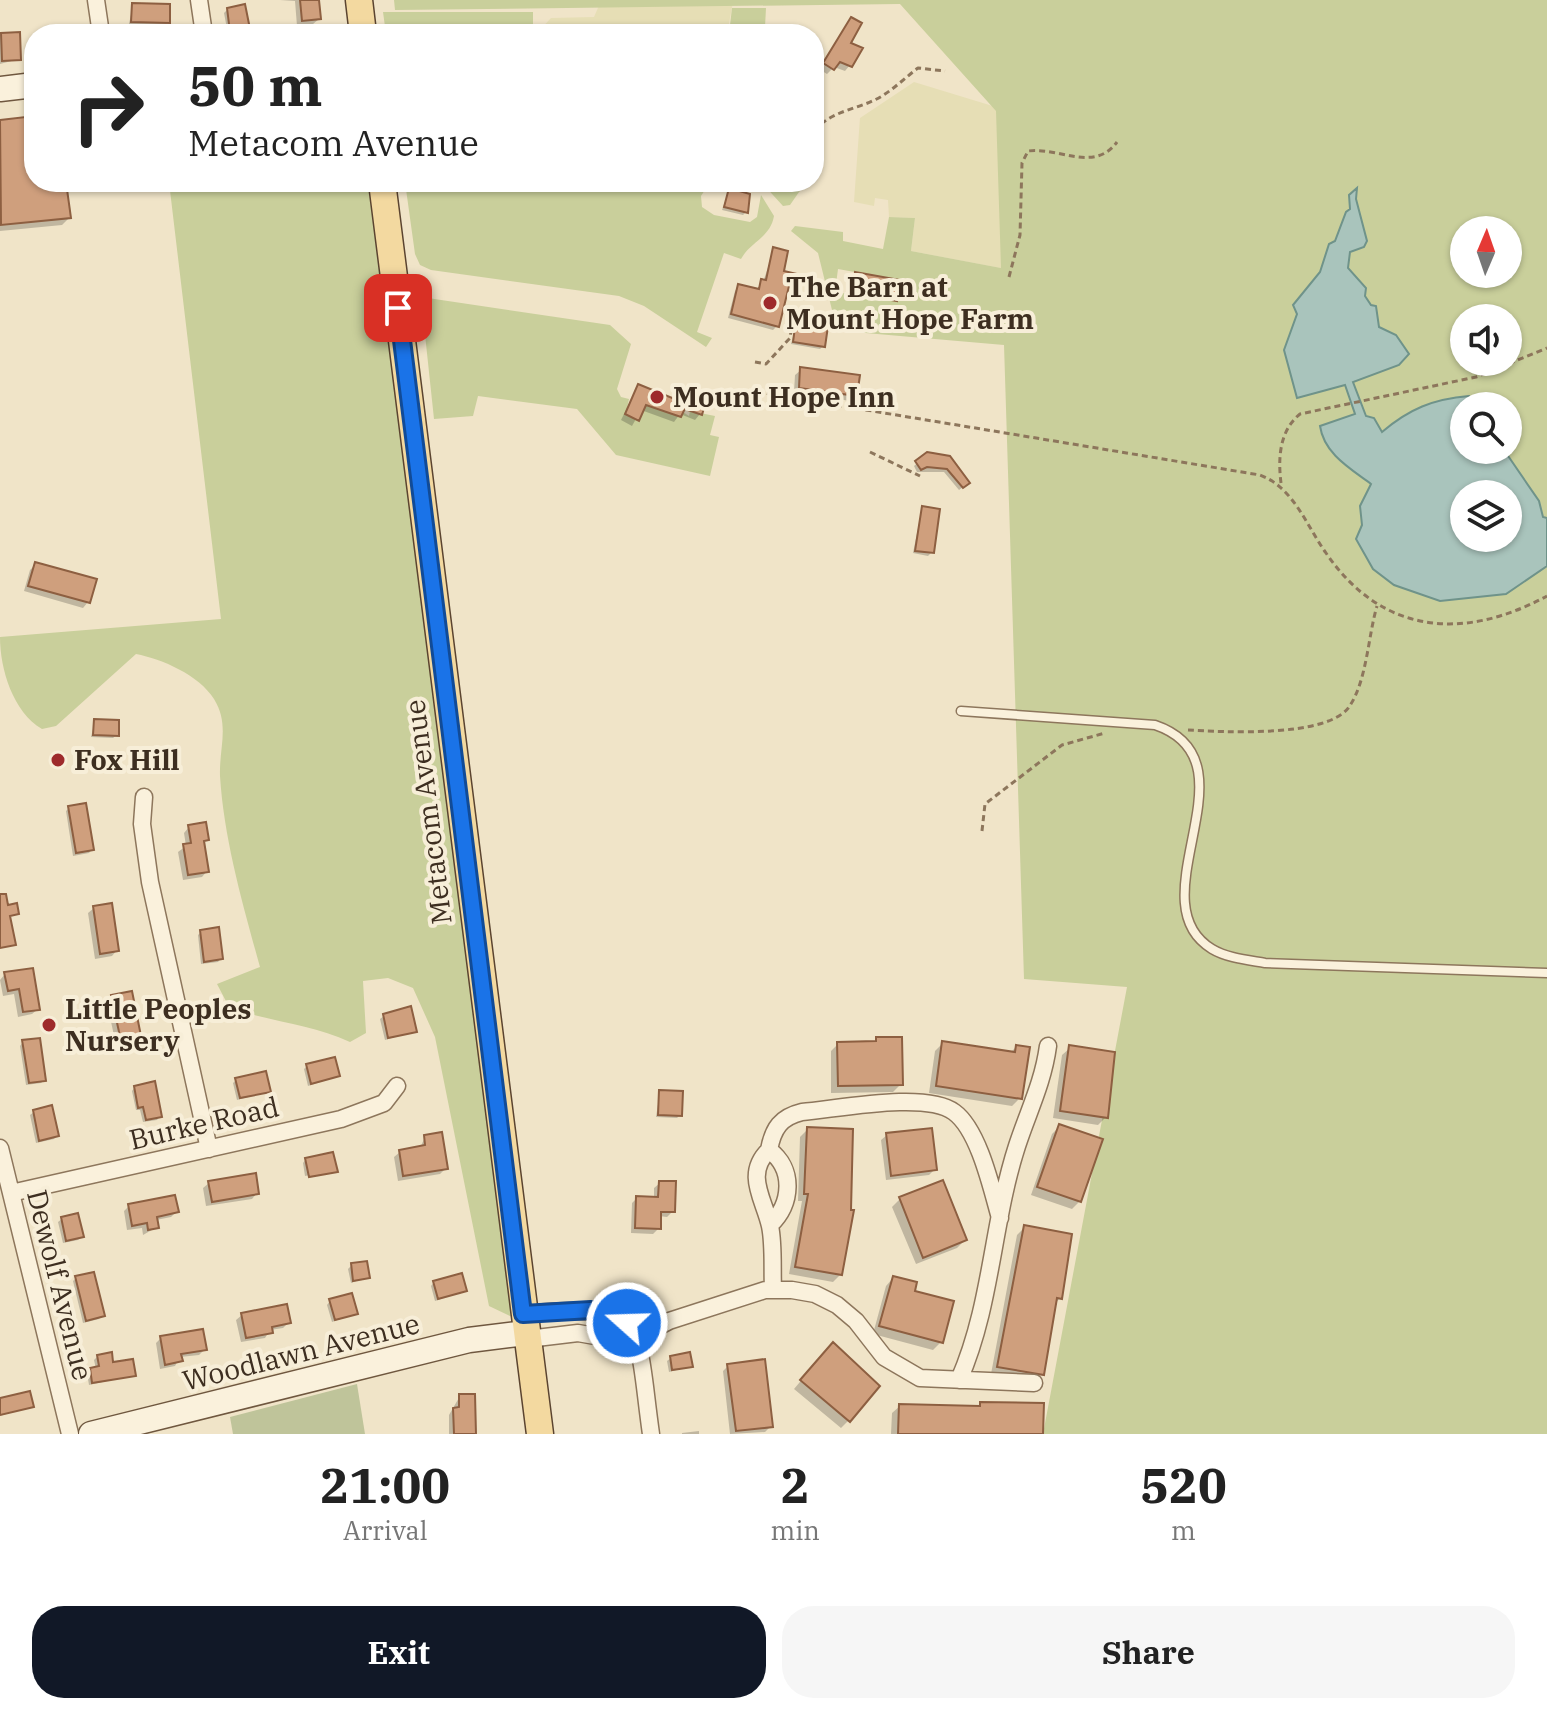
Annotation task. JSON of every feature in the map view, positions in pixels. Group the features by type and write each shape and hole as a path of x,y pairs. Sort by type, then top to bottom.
{"main road":[{"path":"359,0 362,24"},
{"name":"Metacom Avenue","path":"383,192 540,1434"}],"street":[{"path":"96,0 100,24"},
{"path":"199,0 203,24"},
{"path":"0,89 24,86"},
{"path":"144,797 142,824 150,882 209,1149"},
{"path":"959,1380 976,1342 1018,1144 1038,1095 1048,1046"},
{"name":"Burke Road","path":"11,1193 369,1110 384,1103 397,1086"},
{"path":"773,1289 770,1225 759,1199 756,1176 777,1125 791,1115 936,1103 954,1112 966,1124 987,1173 1000,1218"},
{"name":"Dewolf Avenue","path":"0,1148 70,1434"},
{"path":"769,1150 780,1162 787,1184 784,1210 770,1225"},
{"path":"526,1329 585,1333 623,1343 638,1339 669,1321 773,1289 803,1291 837,1305 856,1321 877,1350 904,1371 920,1378 1034,1383"},
{"path":"582,1309 585,1333"},
{"path":"526,1329 582,1309 623,1320 638,1339 651,1434"},
{"name":"Woodlawn Avenue","path":"91,1434 469,1340 526,1329"}],"lane":[{"path":"961,711 1086,717 1168,729 1191,751 1199,781 1199,809 1185,883 1185,908 1199,937 1210,948 1231,957 1265,963 1547,973"}],"path":[{"path":"824,120 844,109 884,95 918,68 945,71"},
{"path":"1009,277 1020,235 1022,163 1028,151 1041,149 1093,159 1108,154 1117,142"},
{"path":"755,362 766,364 790,338 792,325"},
{"path":"1281,486 1281,445 1290,422 1300,414 1476,377 1547,348"},
{"path":"757,392 1260,475 1281,486 1343,576 1377,606 1418,622 1458,624 1498,618 1547,596"},
{"path":"870,452 920,476"},
{"path":"1168,729 1247,733 1311,727 1348,709 1362,677 1377,606"},
{"path":"982,831 985,804 1062,745 1110,732"}],"shaded area":[{"path":"601,1 733,2 729,24 545,24 551,18 594,17"},
{"path":"914,82 1032,118 1011,270 911,251 915,218 889,217 888,200 875,198 874,206 854,202 860,118"}],"green space":[{"path":"394,0 1547,0 1547,1434 1043,1434 1127,987 1024,979 1004,345 854,332 832,310 818,253 791,231 795,226 843,232 843,241 883,249 889,217 915,218 911,251 1001,268 996,111 900,4 395,10","holes":["838,269 899,280 897,301 835,292"]},
{"path":"732,8 766,8 765,24 730,24"},
{"path":"383,12 533,12 533,24 385,24"},
{"path":"170,192 369,192 415,551 448,764 514,1318 489,1306 435,1037 413,988 388,978 363,981 366,1033 350,1042 229,1007 217,984 260,967 226,824 220,776 222,718 207,690 179,669 136,654 56,726 42,729 16,701 2,662 0,637 221,619"},
{"path":"406,192 704,192 702,207 714,215 750,222 757,217 761,195 774,216 769,229 741,259 724,253 697,332 712,338 706,347 644,306 619,296 431,270 420,265 415,254"},
{"path":"770,192 799,192 790,205 783,206"},
{"path":"421,297 610,325 631,344 617,389 621,397 629,399 626,414 639,421 646,405 681,417 683,412 689,416 690,411 715,416 710,435 719,437 710,476 616,455 577,409 478,396 473,416 434,419"},
{"path":"357,1384 365,1434 233,1434 230,1417"}],"water":[{"path":"1357,188 1356,199 1367,241 1364,247 1350,252 1348,268 1366,288 1365,296 1371,305 1376,306 1379,327 1396,335 1409,354 1399,365 1353,382 1366,416 1374,418 1382,432 1422,406 1450,399 1450,464 1514,464 1539,501 1543,517 1547,518 1547,566 1506,594 1440,601 1394,585 1373,569 1356,539 1362,525 1360,506 1371,484 1333,453 1320,426 1355,414 1345,385 1297,398 1284,350 1297,314 1293,305 1320,272 1329,244 1335,241 1350,209 1349,195"}],"building":[{"path":"300,0 319,0 321,19 302,21"},
{"path":"132,3 170,4 170,23 131,22"},
{"path":"245,4 249,24 229,24 227,8"},
{"path":"851,17 862,23 851,43 863,48 852,67 840,62 834,70 824,61"},
{"path":"20,32 21,60 2,61 1,33"},
{"path":"24,117 24,192 67,192 71,218 1,225 0,120"},
{"path":"728,192 750,194 748,213 724,207"},
{"path":"773,247 788,251 784,271 797,274 795,288 789,286 779,327 731,314 738,284 759,289 761,279 766,280"},
{"path":"855,272 900,280 897,301 852,293"},
{"path":"796,320 828,326 825,347 793,342"},
{"path":"800,367 860,375 857,396 799,388"},
{"path":"638,384 687,404 681,417 646,405 639,421 625,414"},
{"path":"692,396 706,401 702,415 688,410"},
{"path":"927,452 950,456 970,483 963,488 947,469 927,467 921,470 915,461"},
{"path":"922,506 940,509 934,553 915,551"},
{"path":"35,562 97,579 90,603 28,586"},
{"path":"94,719 119,720 119,736 93,735"},
{"path":"86,803 94,850 76,853 68,806"},
{"path":"206,822 209,840 204,841 209,872 188,875 183,844 191,843 188,825"},
{"path":"0,894 6,894 8,905 17,903 19,914 10,916 16,945 0,948"},
{"path":"112,903 119,951 100,954 93,906"},
{"path":"219,927 223,959 204,962 200,930"},
{"path":"33,968 40,1010 23,1012 19,989 8,991 4,972"},
{"path":"132,991 141,1036 121,1041 111,995"},
{"path":"411,1006 417,1032 388,1038 383,1014"},
{"path":"876,1037 902,1037 903,1085 838,1086 837,1042 876,1041"},
{"path":"40,1038 46,1081 29,1083 22,1040"},
{"path":"942,1041 1015,1052 1016,1045 1030,1047 1022,1099 936,1086"},
{"path":"1069,1045 1115,1052 1108,1118 1060,1111"},
{"path":"335,1057 340,1076 311,1084 306,1064"},
{"path":"266,1071 271,1092 240,1098 235,1078"},
{"path":"155,1081 162,1117 146,1120 143,1107 138,1108 134,1086"},
{"path":"659,1090 683,1091 682,1116 658,1115"},
{"path":"52,1105 59,1136 39,1141 33,1110"},
{"path":"1059,1124 1103,1139 1081,1202 1037,1187"},
{"path":"807,1127 853,1129 851,1210 854,1210 842,1275 795,1267 808,1194 804,1194"},
{"path":"932,1128 937,1170 891,1176 886,1133"},
{"path":"442,1132 448,1169 403,1176 399,1150 425,1145 424,1135"},
{"path":"333,1152 338,1172 309,1177 305,1158"},
{"path":"256,1173 259,1194 212,1202 208,1181"},
{"path":"943,1180 967,1240 923,1258 899,1197"},
{"path":"659,1181 676,1181 675,1212 661,1212 661,1229 635,1228 636,1196 658,1197"},
{"path":"175,1195 179,1212 157,1217 159,1228 148,1230 147,1223 132,1226 128,1204"},
{"path":"78,1213 84,1237 66,1241 61,1217"},
{"path":"1024,1225 1072,1234 1062,1299 1057,1298 1044,1375 997,1367"},
{"path":"367,1261 370,1278 353,1281 351,1263"},
{"path":"94,1272 105,1316 86,1321 75,1276"},
{"path":"462,1273 467,1291 438,1299 433,1281"},
{"path":"893,1276 917,1282 915,1291 954,1301 943,1343 879,1326"},
{"path":"352,1293 358,1314 335,1320 329,1299"},
{"path":"287,1304 291,1323 272,1327 273,1333 246,1338 241,1313"},
{"path":"203,1329 207,1350 181,1354 183,1361 165,1365 160,1336"},
{"path":"833,1342 880,1386 850,1422 800,1380"},
{"path":"112,1352 113,1362 133,1359 136,1376 92,1383 90,1368 99,1366 97,1355"},
{"path":"690,1352 693,1367 672,1370 670,1356"},
{"path":"765,1359 773,1427 736,1431 727,1364"},
{"path":"30,1391 34,1407 0,1415 0,1398"},
{"path":"459,1394 475,1394 476,1434 454,1434 453,1408 459,1407"},
{"path":"980,1402 1044,1403 1043,1434 898,1434 899,1404 980,1406"}],"place":[{"name":"The Barn at Mount Hope Farm","path":"770,303"},
{"name":"Mount Hope Inn","path":"657,397"},
{"name":"Fox Hill","path":"58,760"},
{"name":"Little Peoples Nursery","path":"49,1025"}],"route":[{"path":"398,308 523,1314 591,1310 627,1323"}]}
